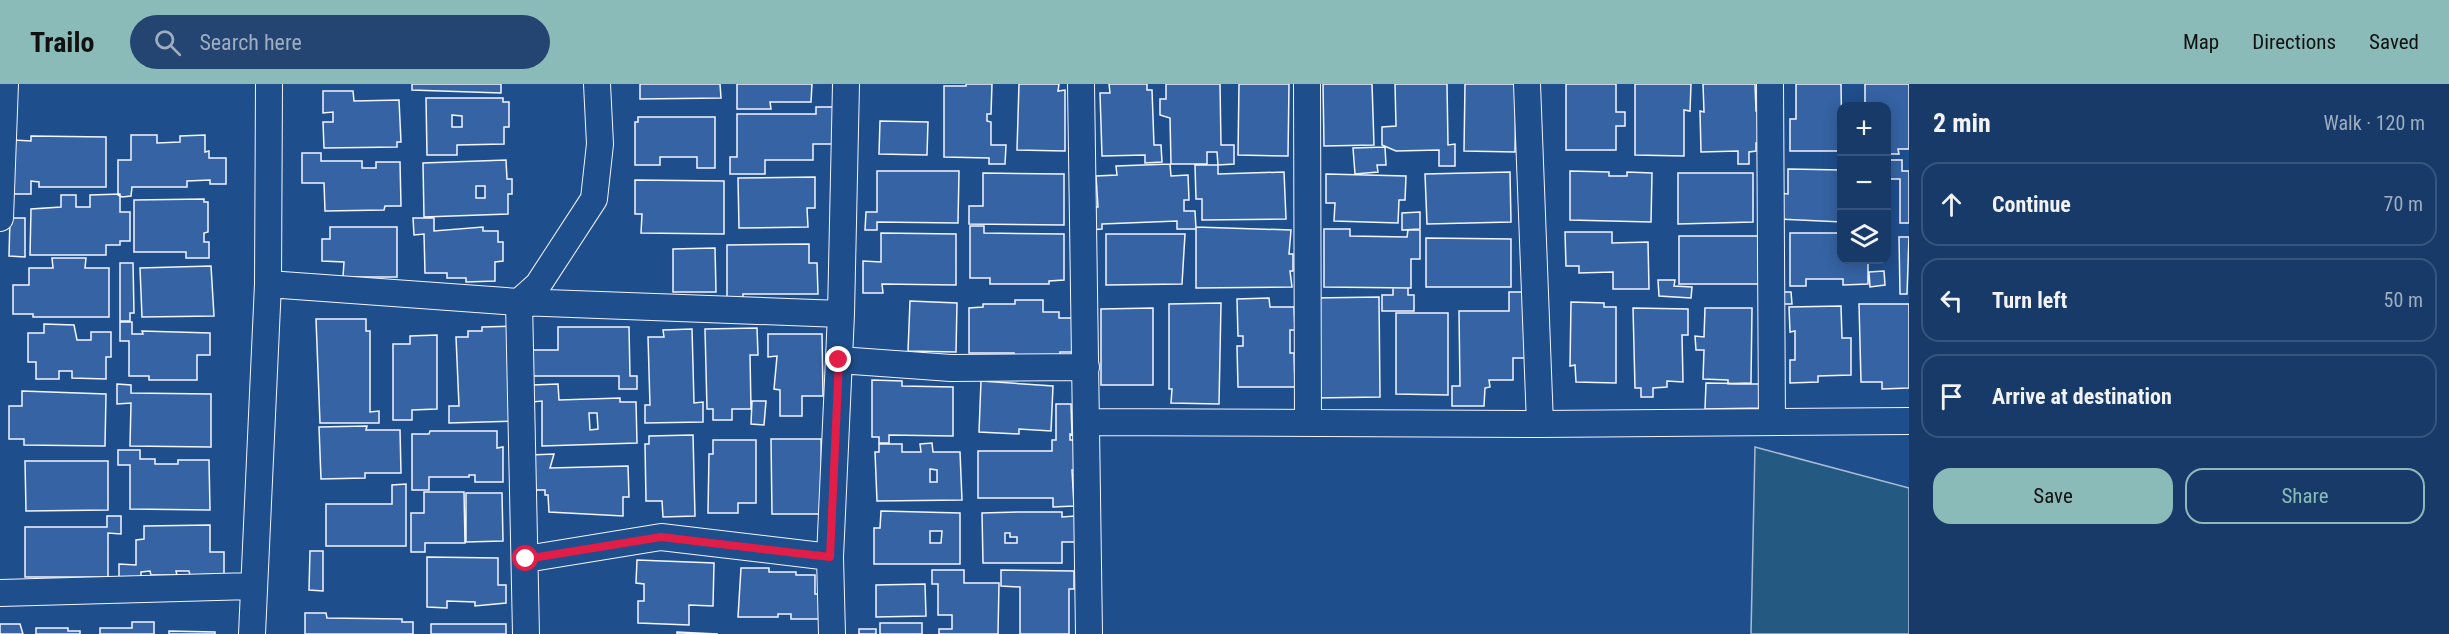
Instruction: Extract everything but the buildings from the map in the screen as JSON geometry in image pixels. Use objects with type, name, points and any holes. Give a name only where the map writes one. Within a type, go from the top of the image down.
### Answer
[{"type":"street","points":[[0,218],[5,84]]},
{"type":"street","points":[[252,634],[252,586],[268,284],[270,84]]},
{"type":"street","points":[[526,634],[519,302],[538,285],[594,199],[600,144],[597,84]]},
{"type":"street","points":[[832,634],[830,557],[841,314],[846,84]]},
{"type":"street","points":[[1081,84],[1089,634]]},
{"type":"street","points":[[1307,84],[1308,423]]},
{"type":"street","points":[[1527,84],[1540,424]]},
{"type":"street","points":[[1770,84],[1772,422]]},
{"type":"street","points":[[268,284],[519,302],[841,314]]},
{"type":"street","points":[[839,360],[951,368],[1086,367]]},
{"type":"street","points":[[1087,422],[1540,424],[1909,421]]},
{"type":"street","points":[[526,559],[661,537],[830,557]]},
{"type":"street","points":[[0,594],[252,586]]},
{"type":"shaded area","points":[[1755,447],[1909,488],[1909,634],[1751,634]]},
{"type":"route","points":[[526,559],[661,537],[830,557],[839,360]]}]
